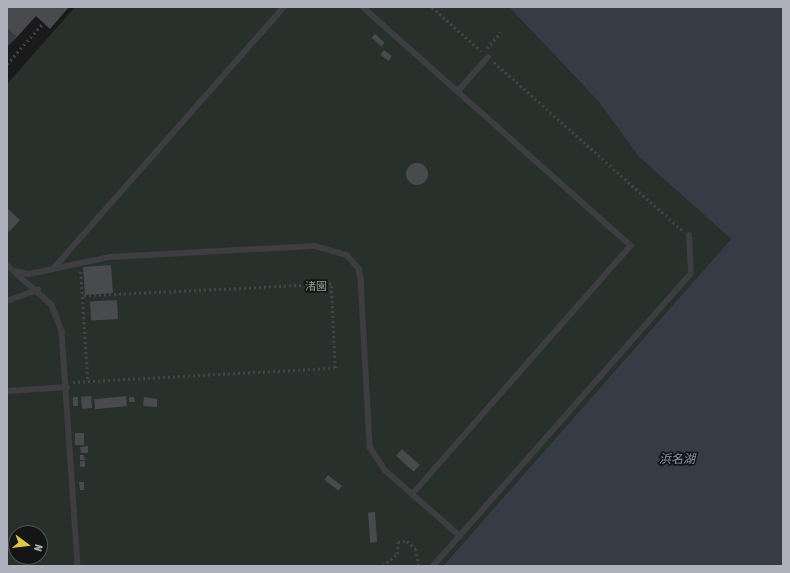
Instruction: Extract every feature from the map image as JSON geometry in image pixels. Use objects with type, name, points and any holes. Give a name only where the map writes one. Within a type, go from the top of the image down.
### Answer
[{"type":"lane","points":[[53,269],[284,7]]},
{"type":"lane","points":[[363,7],[631,246],[413,494]]},
{"type":"lane","points":[[458,91],[488,57]]},
{"type":"lane","points":[[433,566],[691,273],[689,236]]},
{"type":"lane","points":[[14,271],[29,274],[110,257],[315,246],[347,255],[359,270],[361,279],[370,447],[386,470],[460,536]]},
{"type":"lane","points":[[7,265],[38,290],[52,305],[60,322],[66,385],[78,566]]},
{"type":"lane","points":[[7,301],[38,290]]},
{"type":"lane","points":[[7,391],[66,385]]},
{"type":"path","points":[[432,7],[689,236]]},
{"type":"path","points":[[7,64],[43,23]]},
{"type":"path","points":[[483,52],[501,32]]},
{"type":"path","points":[[81,262],[88,381]]},
{"type":"path","points":[[66,385],[88,381],[335,368],[331,284],[83,296]]},
{"type":"path","points":[[383,566],[397,554],[398,542],[407,541],[416,549],[420,566]]},
{"type":"green space","name":"渚園","points":[[75,7],[509,7],[598,101],[639,157],[731,239],[443,566],[7,566],[7,84]]},
{"type":"water","name":"浜名湖","points":[[509,7],[783,7],[783,566],[443,566],[731,239],[639,157],[598,101]]},
{"type":"water","points":[[9,30],[17,37],[7,47],[7,33]]},
{"type":"building","points":[[7,7],[69,7],[50,29],[36,16],[17,37],[9,30],[7,33]]},
{"type":"building","points":[[375,34],[385,43],[381,46],[372,38]]},
{"type":"building","points":[[384,50],[392,56],[388,61],[380,55]]},
{"type":"building","points":[[417,163],[425,166],[428,174],[425,182],[417,185],[409,182],[406,174],[409,166]]},
{"type":"building","points":[[7,208],[20,220],[9,232],[7,229]]},
{"type":"building","points":[[111,265],[113,293],[85,295],[83,267]]},
{"type":"building","points":[[117,300],[118,319],[91,320],[90,301]]},
{"type":"building","points":[[91,396],[92,408],[82,409],[81,397]]},
{"type":"building","points":[[126,396],[127,406],[95,409],[94,399]]},
{"type":"building","points":[[73,397],[78,397],[78,406],[73,406]]},
{"type":"building","points":[[129,397],[134,397],[135,402],[129,402]]},
{"type":"building","points":[[144,397],[157,399],[157,407],[143,406]]},
{"type":"building","points":[[75,433],[84,433],[84,445],[75,445]]},
{"type":"building","points":[[88,446],[88,453],[81,453],[80,447]]},
{"type":"building","points":[[402,449],[420,465],[414,472],[396,456]]},
{"type":"building","points":[[80,455],[84,455],[85,460],[80,460]]},
{"type":"building","points":[[80,461],[85,461],[85,467],[80,467]]},
{"type":"building","points":[[328,475],[342,486],[338,491],[324,480]]},
{"type":"building","points":[[79,482],[84,482],[84,490],[80,490]]},
{"type":"building","points":[[368,512],[375,512],[377,542],[370,542]]}]
